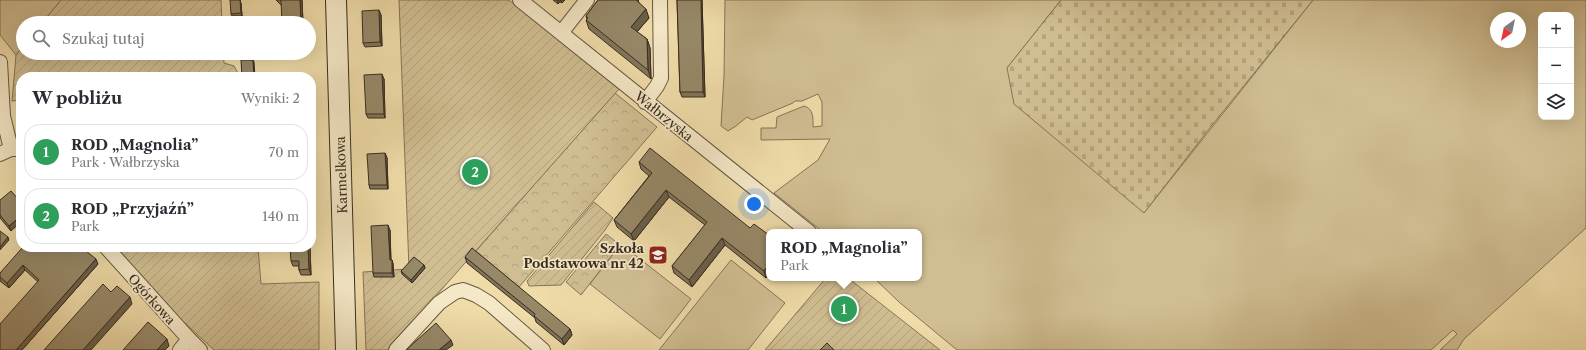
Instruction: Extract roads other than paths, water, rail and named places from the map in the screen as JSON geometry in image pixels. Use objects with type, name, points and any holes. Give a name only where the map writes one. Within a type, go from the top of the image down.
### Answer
[{"type":"street","name":"Karmelkowa","points":[[336,0],[346,350]]},
{"type":"street","name":"Wałbrzyska","points":[[520,0],[645,102],[805,229]]},
{"type":"street","points":[[561,33],[587,0]]},
{"type":"street","points":[[645,102],[661,78],[660,0]]},
{"type":"street","points":[[0,62],[3,116],[11,151]]},
{"type":"street","name":"Ogórkowa","points":[[110,252],[189,340],[200,350]]},
{"type":"street","points":[[396,350],[439,303],[455,292],[462,290],[476,295],[489,303],[543,350]]},
{"type":"street","points":[[180,350],[189,340]]},
{"type":"place","name":"ROD „Przyjaźń”","points":[[475,172]]},
{"type":"place","name":"Szkoła Podstawowa nr 42","points":[[658,255]]},
{"type":"place","name":"ROD „Magnolia”","points":[[844,309]]}]
